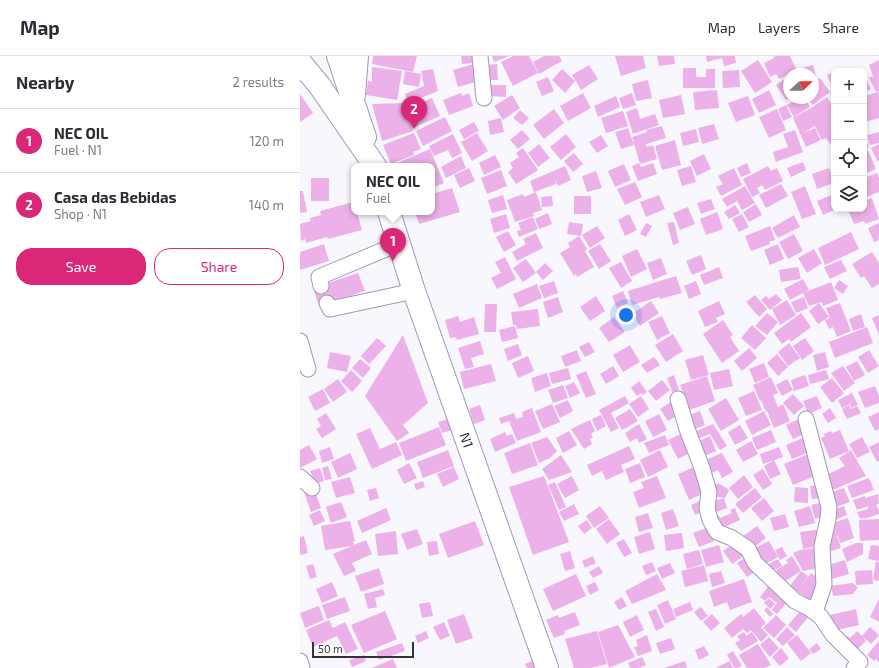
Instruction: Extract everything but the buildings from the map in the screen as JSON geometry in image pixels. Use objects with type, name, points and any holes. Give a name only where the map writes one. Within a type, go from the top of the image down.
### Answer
[{"type":"highway","points":[[338,56],[353,105],[374,163]]},
{"type":"highway","points":[[353,105],[355,73],[358,56]]},
{"type":"highway","points":[[300,62],[319,84],[373,163]]},
{"type":"highway","name":"N1","points":[[390,215],[414,291],[547,668]]},
{"type":"street","points":[[480,56],[484,98]]},
{"type":"street","points":[[320,286],[318,280],[319,277],[398,244]]},
{"type":"street","points":[[327,303],[330,309],[414,291]]},
{"type":"street","points":[[300,341],[308,369]]},
{"type":"street","points":[[678,399],[704,474],[709,492],[707,508],[710,520],[717,532],[732,538],[748,549],[755,563],[795,601],[821,617],[833,635],[860,666]]},
{"type":"street","points":[[806,419],[829,507],[822,546],[824,585],[815,612]]},
{"type":"street","points":[[300,477],[312,488]]},
{"type":"street","points":[[300,661],[302,668]]},
{"type":"place","name":"Casa das Bebidas","points":[[414,129]]},
{"type":"place","name":"NEC OIL","points":[[393,261]]}]
